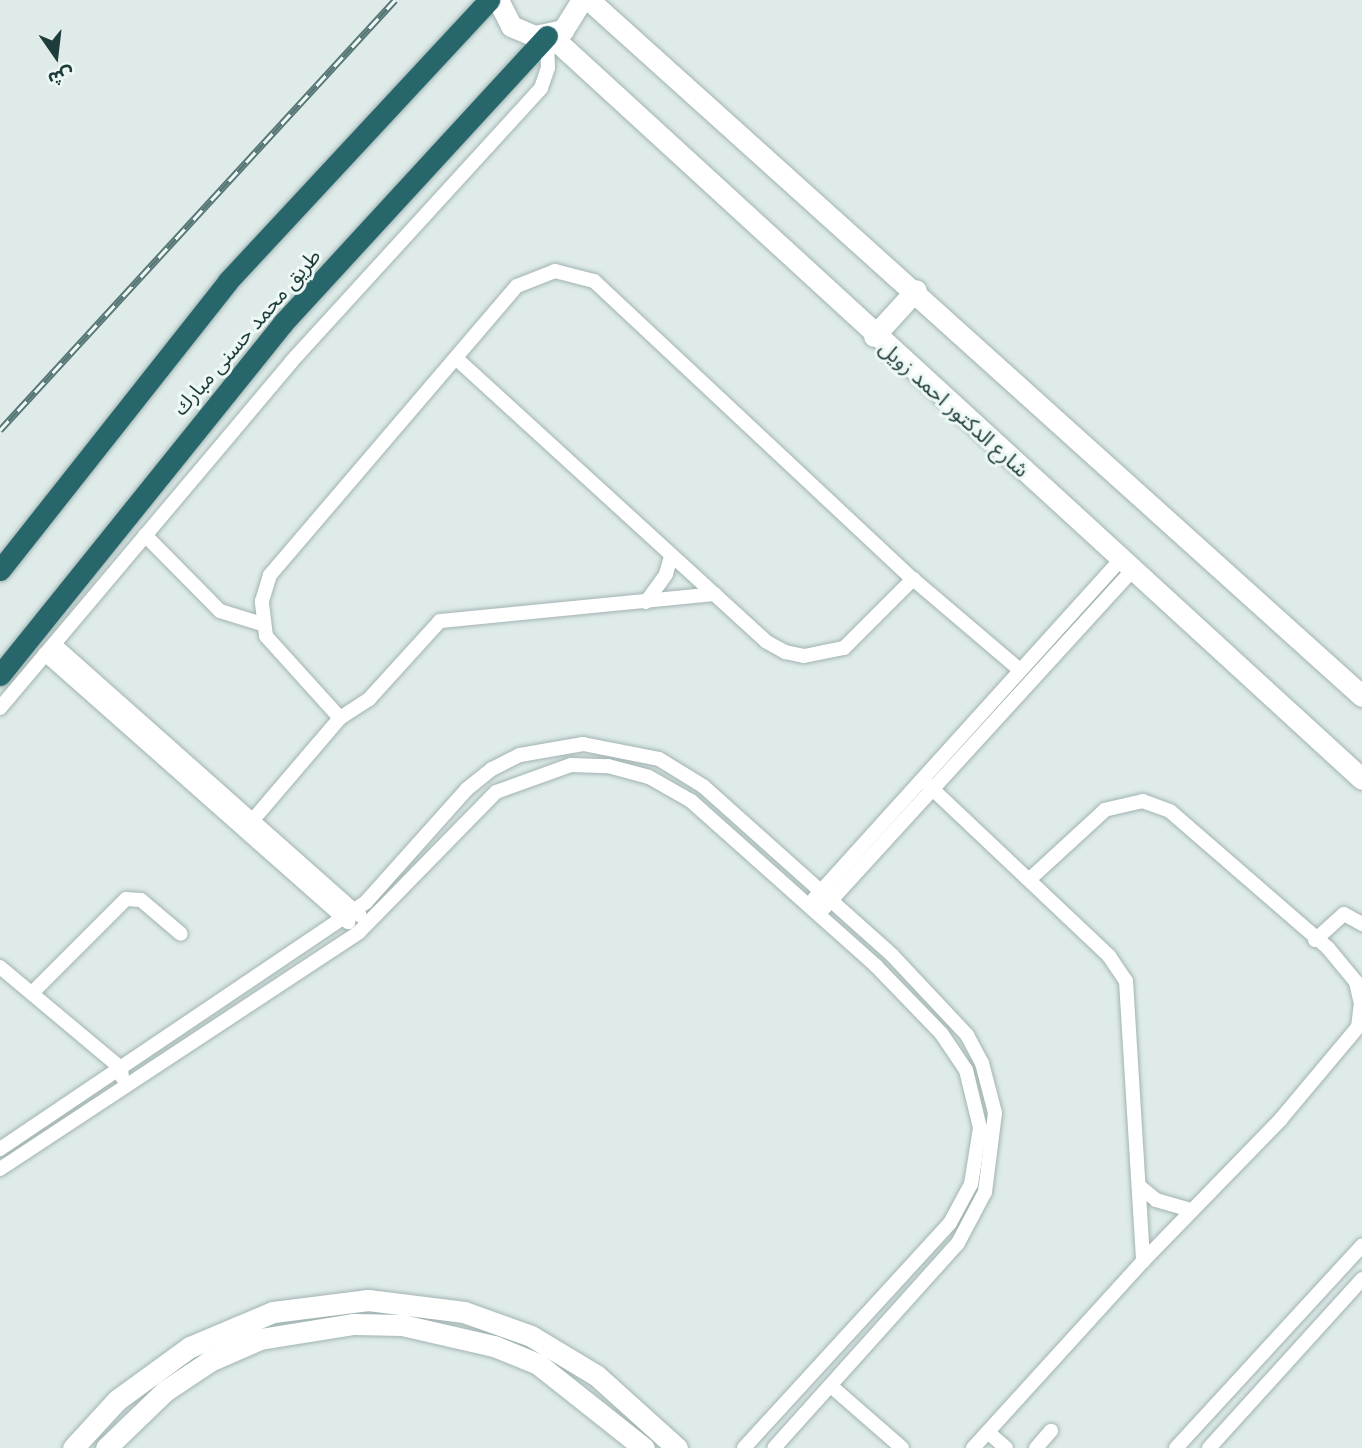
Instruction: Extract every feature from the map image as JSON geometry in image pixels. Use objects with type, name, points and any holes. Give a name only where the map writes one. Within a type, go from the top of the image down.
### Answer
[{"type":"highway","points":[[0,570],[228,281],[489,0]]},
{"type":"highway","name":"طريق محمد حسنى مبارك","points":[[0,674],[284,323],[549,35]]},
{"type":"street","points":[[498,0],[511,26],[549,35],[573,21],[582,0]]},
{"type":"street","points":[[589,0],[916,289],[1362,696]]},
{"type":"street","points":[[0,708],[291,362],[541,88],[548,68],[549,35]]},
{"type":"street","name":"شارع الدكتور احمد زويل","points":[[549,35],[874,336],[1362,779]]},
{"type":"street","points":[[340,718],[277,651],[262,624],[270,575],[458,360],[517,286],[535,275],[555,271],[594,281],[913,579],[1020,670]]},
{"type":"street","points":[[874,336],[916,289]]},
{"type":"street","points":[[458,360],[767,642],[804,656],[844,648],[913,579]]},
{"type":"street","points":[[145,535],[220,611],[262,624]]},
{"type":"street","points":[[646,602],[666,574],[671,556]]},
{"type":"street","points":[[929,786],[1020,670],[1126,566]]},
{"type":"street","points":[[813,910],[929,786],[1126,566]]},
{"type":"street","points":[[249,824],[340,718],[369,699],[440,621],[715,594]]},
{"type":"street","points":[[49,649],[363,928]]},
{"type":"street","points":[[0,1149],[349,914],[492,769],[520,755],[583,744],[635,751],[682,771],[892,955],[967,1035],[991,1093],[995,1133],[985,1192],[958,1243],[774,1448]]},
{"type":"street","points":[[0,1169],[363,928],[482,802],[530,776],[591,764],[666,784],[813,910],[954,1049],[973,1090],[979,1147],[971,1184],[950,1223],[744,1448]]},
{"type":"street","points":[[929,786],[1109,956],[1126,981],[1143,1261]]},
{"type":"street","points":[[973,1448],[990,1434],[1143,1261],[1280,1120],[1358,1027],[1356,982],[1315,940],[1170,811],[1143,801],[1105,810],[1029,880]]},
{"type":"street","points":[[32,993],[126,899],[141,900],[181,934]]},
{"type":"street","points":[[1315,940],[1344,914],[1362,924]]},
{"type":"street","points":[[0,967],[121,1068],[123,1087]]},
{"type":"street","points":[[1139,1186],[1156,1200],[1192,1210]]},
{"type":"street","points":[[1176,1448],[1362,1246]]},
{"type":"street","points":[[1209,1448],[1362,1279]]},
{"type":"street","points":[[73,1448],[117,1400],[190,1347],[273,1312],[368,1300],[464,1312],[531,1336],[596,1375],[677,1448]]},
{"type":"street","points":[[106,1448],[164,1391],[210,1362],[260,1339],[354,1324],[402,1325],[494,1346],[538,1364],[577,1391],[645,1448]]},
{"type":"street","points":[[831,1386],[902,1448]]},
{"type":"street","points":[[1036,1448],[1051,1431]]},
{"type":"street","points":[[990,1434],[1006,1448]]},
{"type":"railway","points":[[0,430],[395,0]]}]
